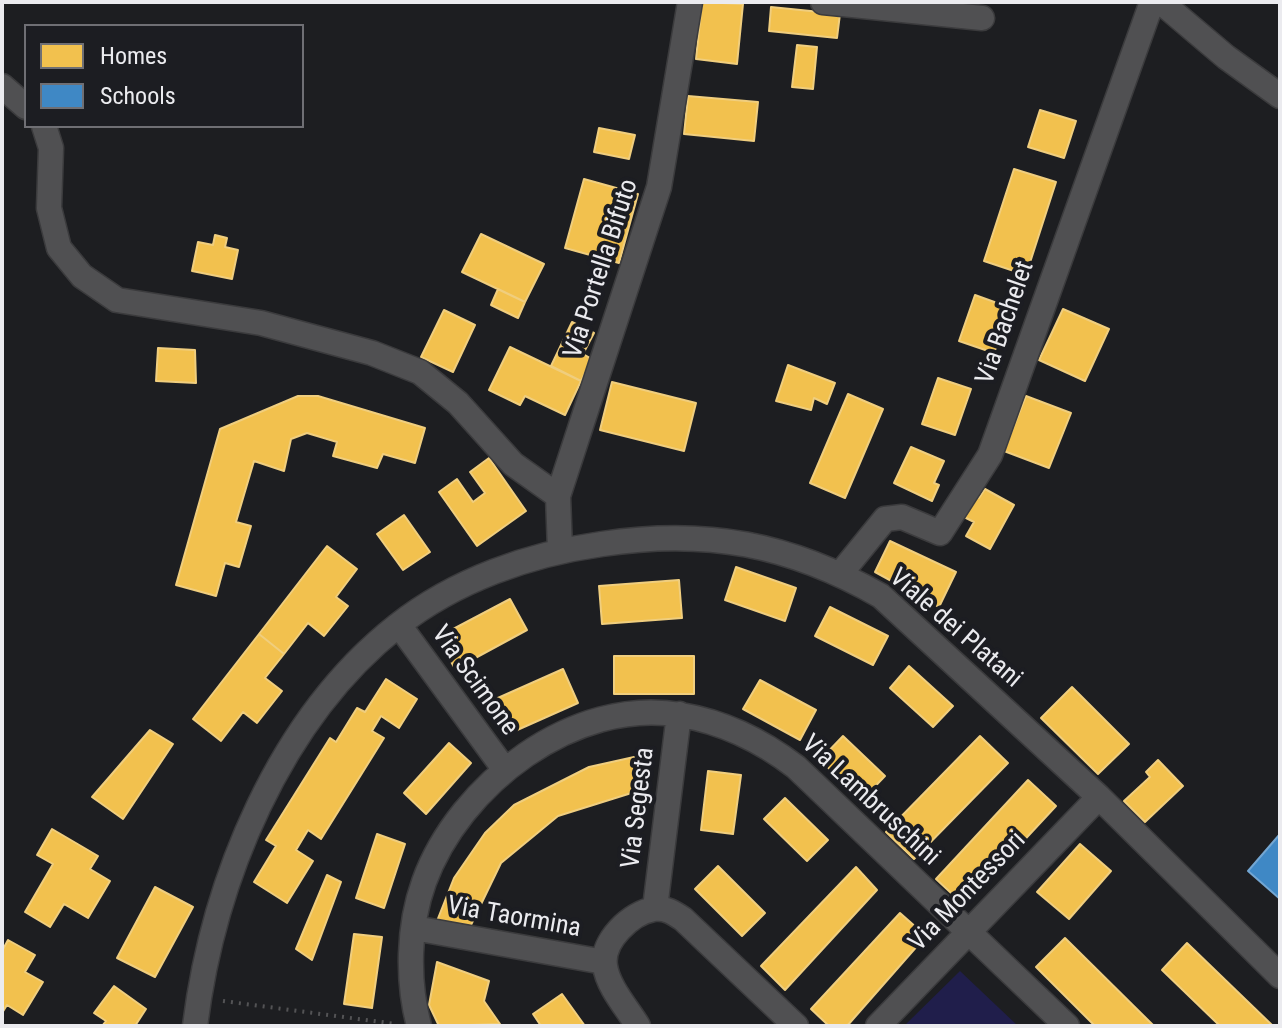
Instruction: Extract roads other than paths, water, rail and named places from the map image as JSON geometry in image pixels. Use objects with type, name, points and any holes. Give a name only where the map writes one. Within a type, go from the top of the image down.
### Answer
[{"type":"street","name":"Via Portella Bifuto","points":[[560,550],[558,496],[659,187],[690,2]]},
{"type":"street","points":[[823,2],[982,18]]},
{"type":"street","name":"Via Bachelet","points":[[841,573],[885,519],[902,517],[940,533],[990,455],[1152,2]]},
{"type":"street","points":[[1161,2],[1226,57],[1280,96]]},
{"type":"street","points":[[2,86],[24,105]]},
{"type":"street","points":[[45,128],[51,148],[49,208],[59,248],[82,276],[117,300],[261,323],[372,353],[420,372],[458,403],[513,464],[558,496]]},
{"type":"street","name":"Viale dei Platani","points":[[195,1026],[198,997],[227,881],[249,824],[281,764],[356,663],[399,625],[482,576],[560,550],[626,540],[694,535],[772,549],[841,573],[881,596],[1099,797],[1280,976]]},
{"type":"street","name":"Via Scimone","points":[[399,625],[505,770]]},
{"type":"street","name":"Via Lambruschini","points":[[419,1025],[410,977],[414,928],[423,883],[442,844],[467,809],[505,770],[554,738],[605,719],[679,714],[722,725],[775,751],[1067,1026]]},
{"type":"street","name":"Via Segesta","points":[[655,908],[679,714]]},
{"type":"street","name":"Via Montessori","points":[[878,1026],[1099,797]]},
{"type":"street","points":[[638,1026],[607,976],[604,962],[607,948],[620,928],[655,908],[669,910],[683,919],[796,1026]]},
{"type":"street","name":"Via Taormina","points":[[414,928],[604,962]]}]
